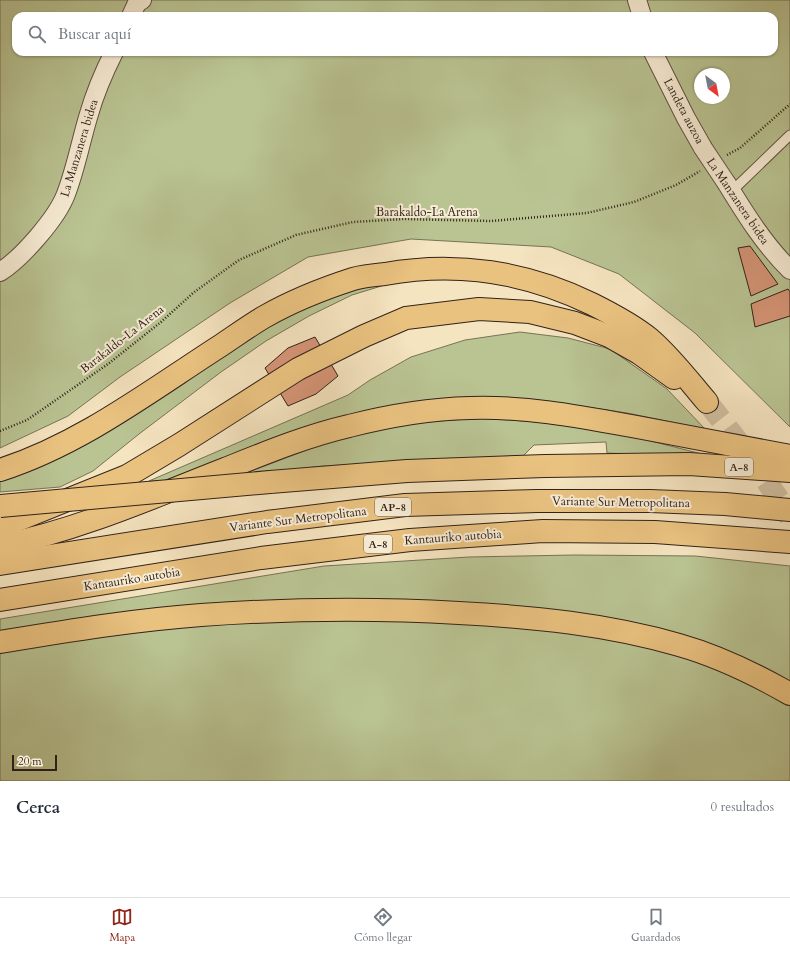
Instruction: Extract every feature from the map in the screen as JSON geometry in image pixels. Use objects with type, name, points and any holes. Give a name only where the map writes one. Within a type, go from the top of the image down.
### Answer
[{"type":"highway","points":[[0,470],[14,466],[68,441],[121,411],[264,317],[278,310],[311,294],[354,279],[403,270],[450,268],[488,272],[526,278],[576,296],[617,316],[650,339],[675,364],[707,402],[638,353],[610,336],[575,323],[530,312],[479,309],[406,318],[364,336],[298,369],[179,445],[127,476],[0,527]]},
{"type":"highway","points":[[0,546],[75,526],[304,439],[347,426],[399,415],[470,408],[568,414],[790,456]]},
{"type":"highway","name":"A-8","points":[[0,506],[407,471],[545,466],[689,464],[790,471]]},
{"type":"highway","name":"Variante Sur Metropolitana","points":[[0,564],[267,522],[405,505],[537,501],[650,501],[725,504],[790,510]]},
{"type":"highway","name":"Kantauriko autobia","points":[[0,600],[261,558],[410,540],[542,531],[655,532],[790,542]]},
{"type":"highway","points":[[0,642],[139,621],[199,615],[286,610],[397,610],[515,616],[618,630],[680,645],[760,677],[790,694]]},
{"type":"street","points":[[133,12],[137,3],[142,0]]},
{"type":"street","points":[[637,0],[641,12]]},
{"type":"street","name":"La Manzanera bidea","points":[[0,272],[30,246],[50,223],[66,195],[89,112],[100,81],[112,56]]},
{"type":"street","name":"Landeta auzoa","points":[[655,56],[686,118],[704,148]]},
{"type":"street","name":"La Manzanera bidea","points":[[704,148],[740,207],[773,253],[790,270]]},
{"type":"lane","points":[[729,188],[790,135]]},
{"type":"path","points":[[727,155],[740,148],[790,104]]},
{"type":"path","name":"Barakaldo-La Arena","points":[[0,431],[27,420],[108,364],[161,322],[193,293],[239,260],[296,235],[353,222],[404,218],[491,221],[587,213],[634,202],[676,185],[701,170]]},
{"type":"green space","points":[[0,0],[790,0],[790,427],[695,333],[619,274],[551,247],[411,239],[308,257],[230,303],[120,377],[68,416],[0,448]]},
{"type":"green space","points":[[388,284],[352,295],[309,316],[266,341],[221,372],[93,471],[60,487],[0,492],[0,480],[282,318],[348,290]]},
{"type":"green space","points":[[520,332],[568,338],[610,349],[667,389],[705,429],[627,413],[553,402],[472,397],[172,481],[149,481],[348,395],[370,380],[411,357],[465,340]]},
{"type":"green space","points":[[482,418],[552,423],[623,434],[714,457],[607,453],[606,442],[534,445],[523,456],[323,466],[241,475],[338,438],[412,423]]},
{"type":"green space","points":[[574,555],[695,556],[790,566],[790,781],[0,781],[0,619],[324,566],[469,557]]},
{"type":"building","points":[[750,246],[778,284],[751,296],[738,248]]},
{"type":"building","points":[[788,289],[790,292],[790,316],[755,327],[751,304]]},
{"type":"building","points":[[315,337],[338,376],[316,394],[288,406],[265,368],[288,348]]},
{"type":"tunnel","points":[[707,402],[771,487],[790,517]]}]
